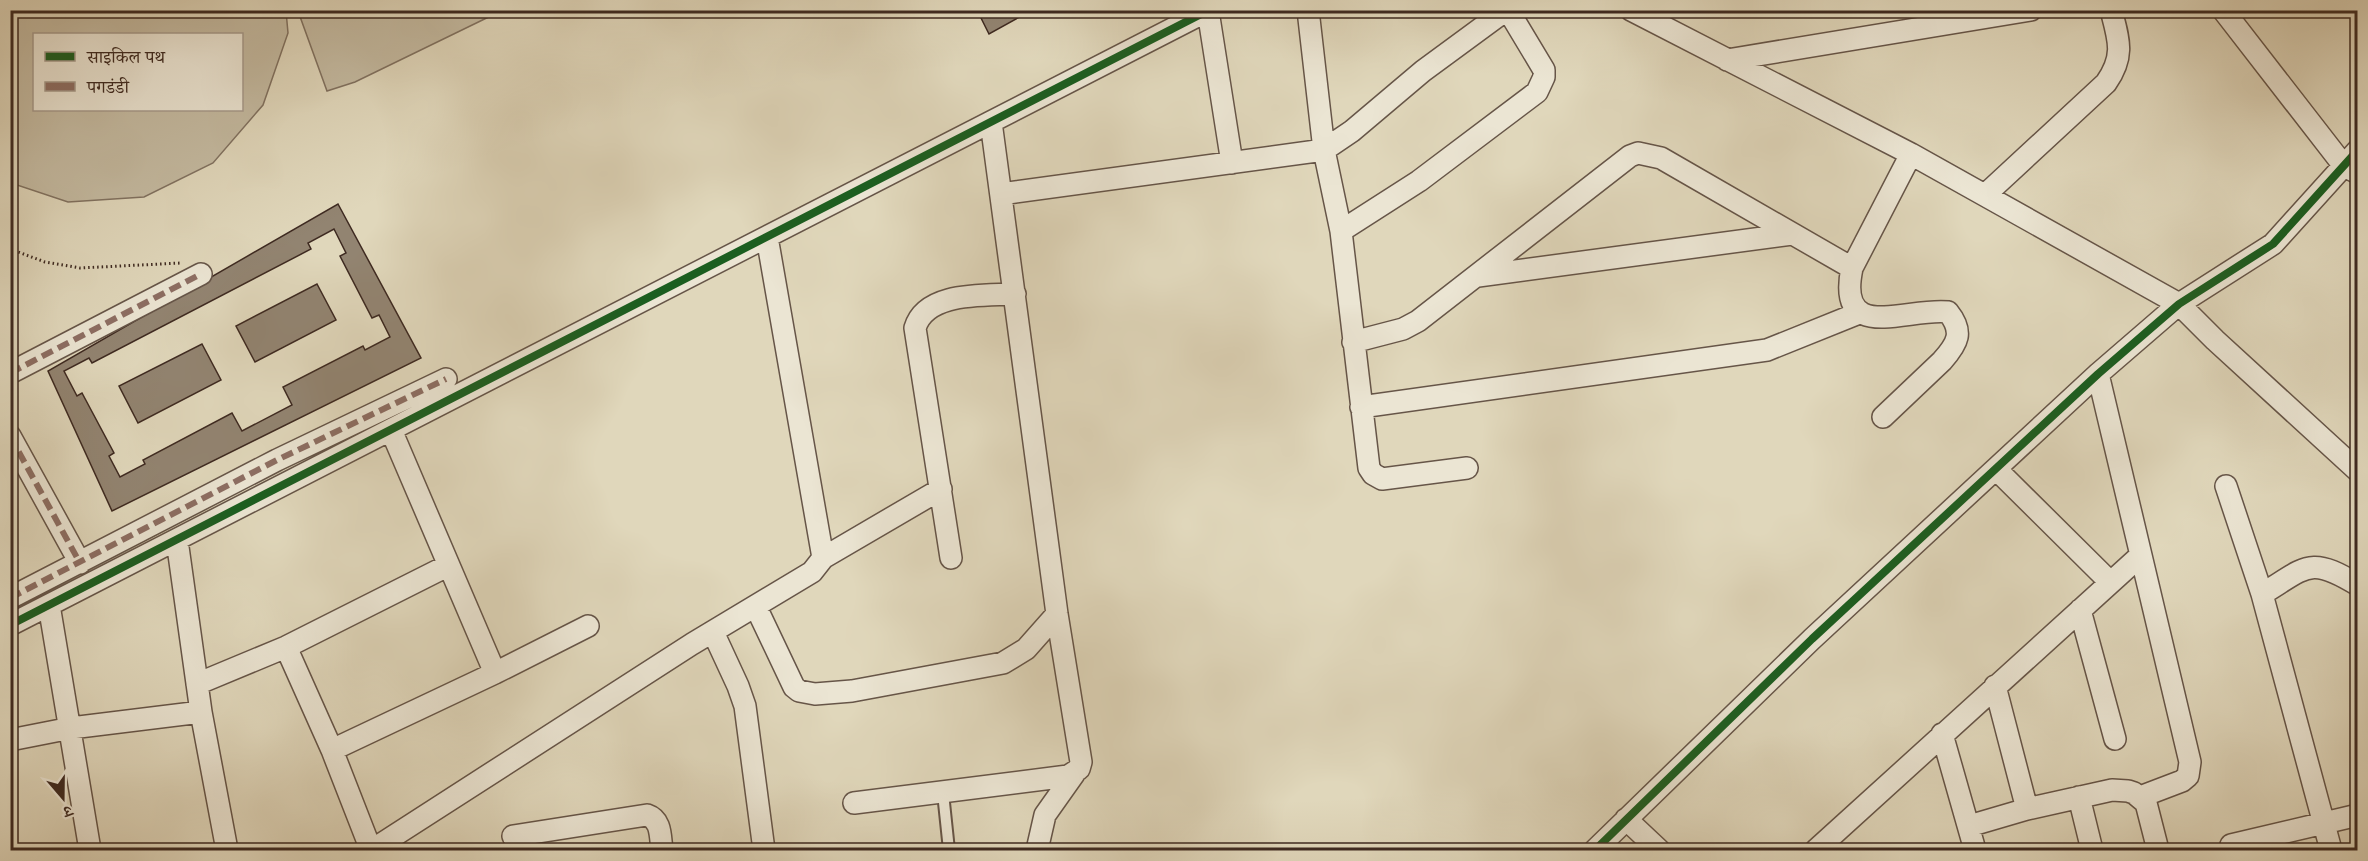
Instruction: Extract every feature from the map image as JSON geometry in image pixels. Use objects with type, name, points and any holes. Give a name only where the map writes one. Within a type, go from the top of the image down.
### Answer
[{"type":"street","points":[[1308,10],[1324,150],[1341,231],[1370,468],[1378,478],[1467,468]]},
{"type":"street","points":[[1001,194],[1324,150],[1352,131],[1423,71],[1507,10],[1544,69],[1544,77],[1537,92],[1419,181],[1341,231]]},
{"type":"street","points":[[1631,10],[1911,154],[2180,304],[2358,471]]},
{"type":"street","points":[[1727,60],[2031,10]]},
{"type":"street","points":[[1985,195],[2106,83],[2116,70],[2119,42],[2111,10]]},
{"type":"street","points":[[1595,850],[1812,639],[2098,374],[2180,304],[2273,244],[2353,163],[2223,10]]},
{"type":"street","points":[[10,625],[1208,11],[1232,164]]},
{"type":"street","points":[[991,122],[1058,614],[1081,754],[1079,769],[1044,815],[1037,850]]},
{"type":"street","points":[[1353,342],[1410,326],[1478,276],[1630,156],[1638,153],[1661,158],[1852,268]]},
{"type":"street","points":[[1883,417],[1950,351],[1957,338],[1957,325],[1948,312],[1926,311],[1883,318],[1868,317],[1859,313],[1850,293],[1849,282],[1852,268],[1911,154]]},
{"type":"street","points":[[1478,276],[1792,234]]},
{"type":"street","points":[[767,237],[823,558]]},
{"type":"street","points":[[10,373],[201,274]]},
{"type":"street","points":[[951,558],[915,327],[918,318],[930,307],[955,298],[1015,294]]},
{"type":"street","points":[[1361,407],[1767,350],[1859,313]]},
{"type":"street","points":[[2098,374],[2190,770],[2188,776],[2182,781],[2140,797]]},
{"type":"street","points":[[10,598],[277,460],[446,379]]},
{"type":"street","points":[[391,430],[447,566],[495,673]]},
{"type":"street","points":[[10,436],[80,563]]},
{"type":"street","points":[[1996,469],[2110,582]]},
{"type":"street","points":[[2226,486],[2262,594],[2331,850]]},
{"type":"street","points":[[286,647],[332,750],[371,850],[692,644],[812,572],[823,558],[941,489]]},
{"type":"street","points":[[177,540],[201,712],[227,850]]},
{"type":"street","points":[[1816,850],[2140,556]]},
{"type":"street","points":[[197,684],[286,647],[447,566]]},
{"type":"street","points":[[2262,594],[2305,568],[2318,566],[2335,571],[2358,585]]},
{"type":"street","points":[[49,605],[90,850]]},
{"type":"street","points":[[756,607],[794,687],[799,691],[814,693],[852,691],[1004,663],[1026,649],[1058,614]]},
{"type":"street","points":[[2080,609],[2115,739]]},
{"type":"street","points":[[332,750],[588,626]]},
{"type":"street","points":[[713,633],[745,706],[764,850]]},
{"type":"street","points":[[1995,687],[2027,809]]},
{"type":"street","points":[[10,740],[71,729],[201,712]]},
{"type":"street","points":[[1942,734],[1975,850]]},
{"type":"street","points":[[854,803],[1074,774]]},
{"type":"street","points":[[1969,826],[2027,809],[2112,790],[2128,791],[2146,803],[2158,850]]},
{"type":"street","points":[[2079,798],[2092,850]]},
{"type":"street","points":[[513,836],[647,815],[653,817],[658,824],[662,850]]},
{"type":"street","points":[[2231,845],[2358,815]]},
{"type":"street","points":[[1626,819],[1659,850]]},
{"type":"lane","points":[[943,793],[949,850]]},
{"type":"path","points":[[10,249],[45,262],[80,268],[179,262],[201,274]]},
{"type":"shaded area","points":[[11,10],[286,11],[288,33],[263,105],[213,163],[144,197],[68,202],[11,183]]},
{"type":"shaded area","points":[[298,10],[501,11],[355,82],[327,91]]},
{"type":"building","points":[[977,10],[1032,10],[989,34]]},
{"type":"building","points":[[338,204],[421,358],[112,511],[48,371]]},
{"type":"building","points":[[334,229],[346,253],[340,256],[372,318],[379,315],[390,337],[365,350],[363,346],[283,387],[292,405],[242,431],[232,413],[143,460],[145,464],[120,477],[109,456],[114,453],[82,393],[77,396],[64,371],[89,358],[92,363],[311,249],[308,243]],"holes":[[[317,284],[336,320],[255,362],[236,326]],[[202,344],[221,380],[138,423],[119,386]]]},
{"type":"marked path","points":[[10,373],[201,274]]},
{"type":"marked path","points":[[10,598],[277,460],[446,379]]},
{"type":"marked path","points":[[10,436],[80,563]]},
{"type":"cycle path","points":[[10,625],[1209,10]]},
{"type":"cycle path","points":[[1595,850],[1812,639],[2098,374],[2179,304],[2273,244],[2358,150]]}]
